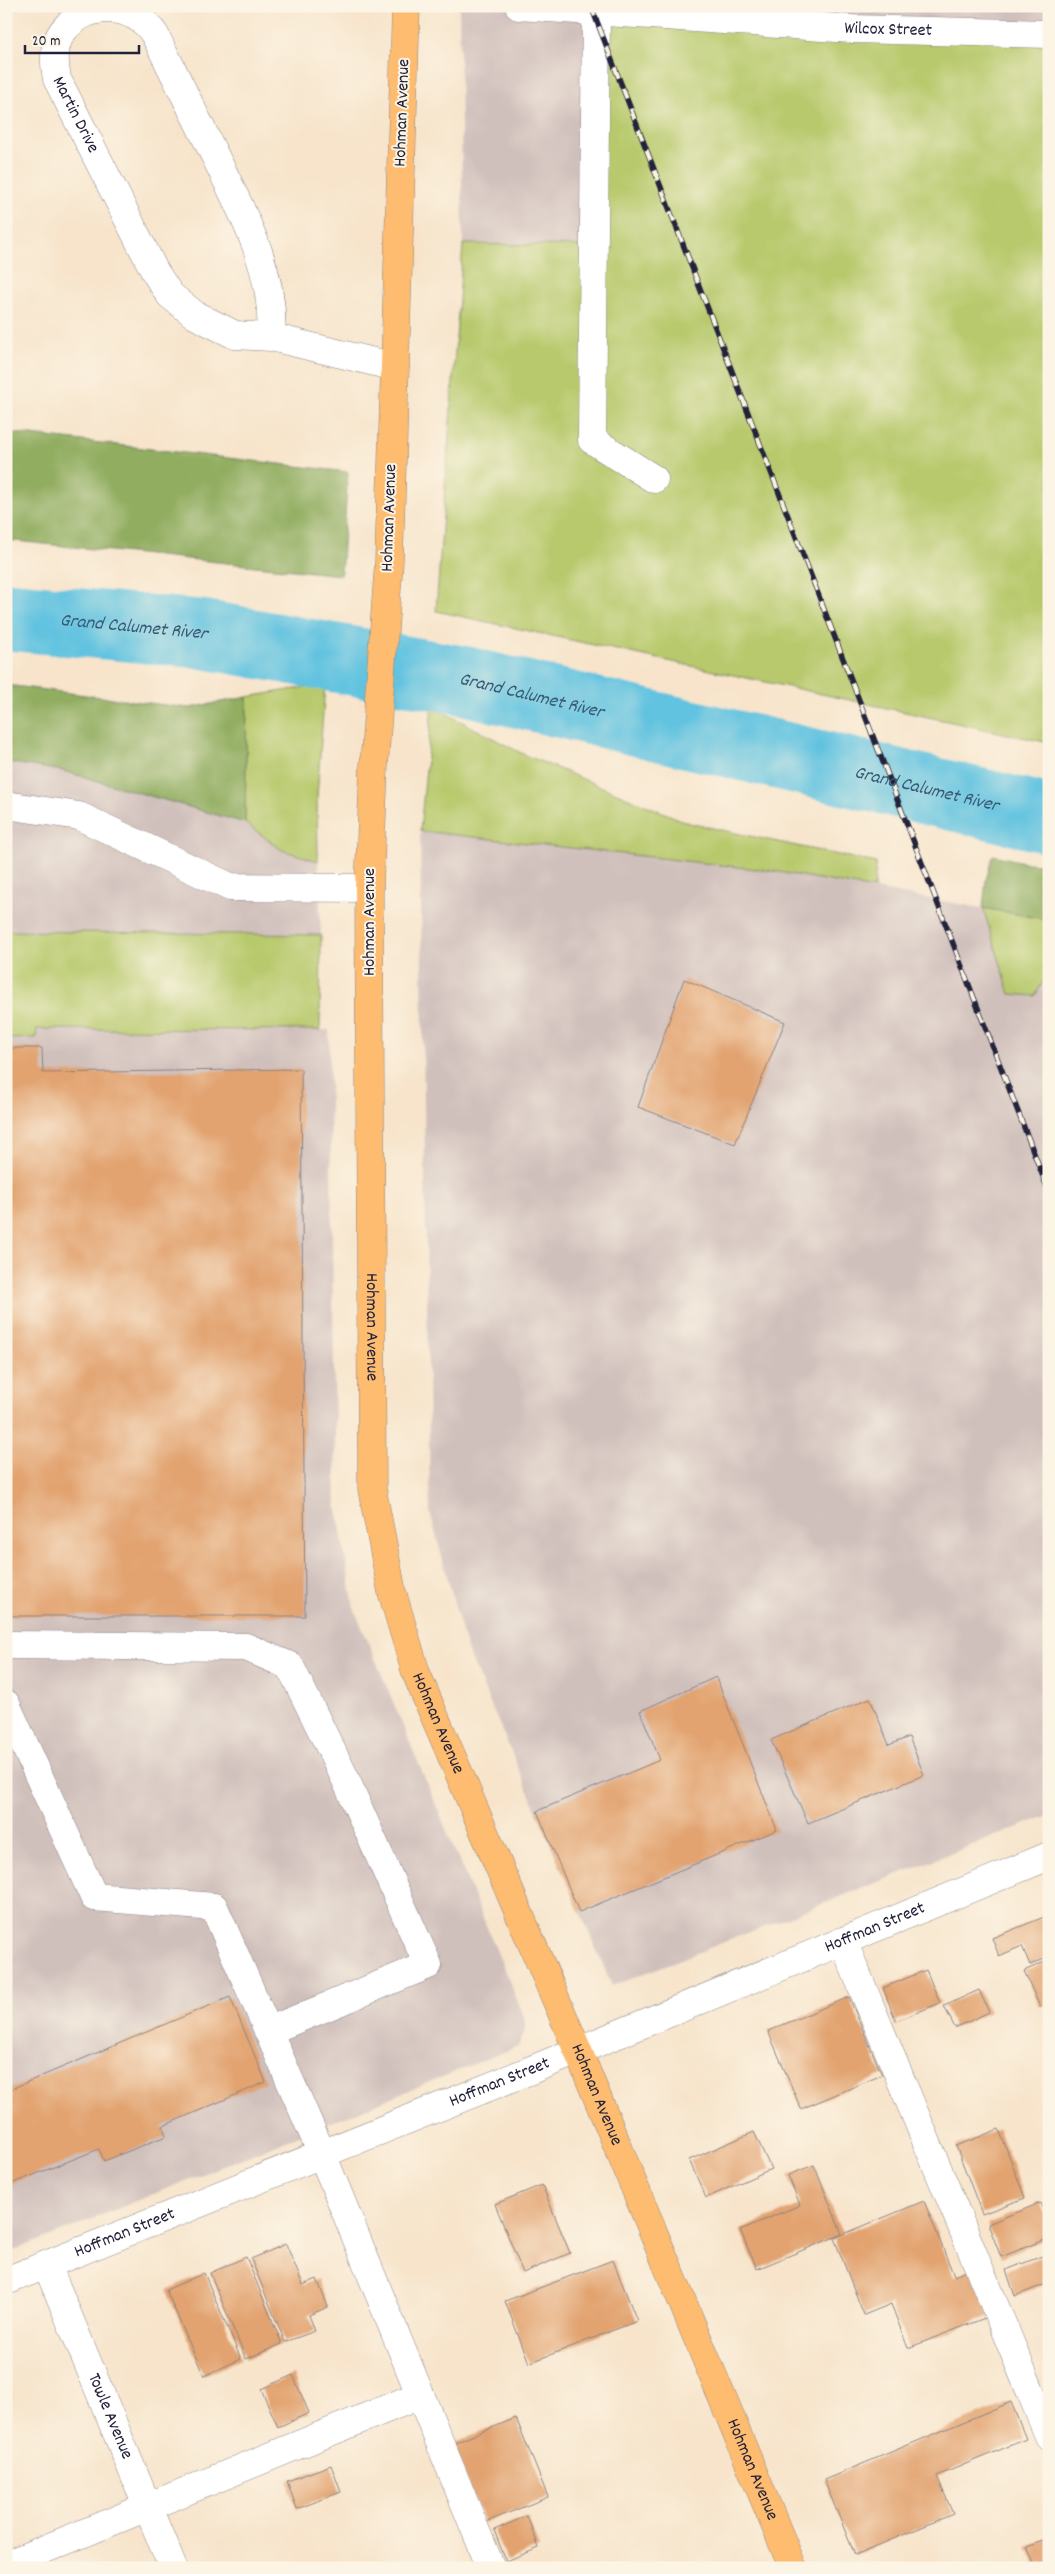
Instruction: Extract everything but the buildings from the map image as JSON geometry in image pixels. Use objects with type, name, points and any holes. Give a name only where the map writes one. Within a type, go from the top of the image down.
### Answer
[{"type":"main road","name":"Hohman Avenue","points":[[406,6],[389,561],[374,766],[369,888],[372,1489],[392,1592],[416,1673],[578,2051],[793,2568]]},
{"type":"street","name":"Martin Drive","points":[[270,337],[272,320],[268,287],[257,246],[155,35],[148,24],[130,12],[110,6],[80,16],[62,31],[53,58],[57,79],[155,272],[170,295],[195,315],[235,335],[270,337],[395,367]]},
{"type":"street","name":"Wilcox Street","points":[[519,6],[596,11],[635,10],[852,18],[1049,34]]},
{"type":"street","points":[[596,11],[592,440],[654,479]]},
{"type":"street","points":[[6,805],[79,816],[230,887],[369,888]]},
{"type":"street","points":[[6,1645],[246,1647],[290,1666],[345,1778],[428,1965],[268,2031]]},
{"type":"street","points":[[6,1704],[94,1897],[214,1907],[322,2154],[491,2568]]},
{"type":"street","name":"Hoffman Street","points":[[6,2282],[578,2051],[1049,1856]]},
{"type":"street","points":[[843,1941],[1049,2436]]},
{"type":"street","name":"Towle Avenue","points":[[47,2265],[173,2568]]},
{"type":"street","points":[[6,2564],[420,2395]]},
{"type":"shaded area","points":[[459,6],[1049,6],[1049,34],[594,246],[463,244]]},
{"type":"shaded area","points":[[6,762],[63,771],[245,823],[282,850],[318,861],[321,935],[6,931]]},
{"type":"shaded area","points":[[420,831],[774,871],[1049,920],[1049,1815],[612,1986],[466,1647],[430,1512]]},
{"type":"shaded area","points":[[37,1029],[329,1030],[336,1503],[354,1608],[525,2019],[525,2032],[518,2046],[6,2254],[6,1039],[36,1038]]},
{"type":"green space","points":[[596,11],[1049,29],[1049,743],[436,611],[463,244],[594,246]]},
{"type":"green space","points":[[6,432],[348,472],[341,575],[6,540]]},
{"type":"green space","points":[[325,684],[317,797],[318,861],[282,850],[245,823],[247,697]]},
{"type":"green space","points":[[6,685],[189,708],[247,697],[245,823],[63,771],[6,762]]},
{"type":"green space","points":[[432,706],[525,755],[689,823],[876,863],[874,889],[774,871],[420,831]]},
{"type":"green space","points":[[993,855],[1028,863],[1049,865],[1049,920],[983,908],[986,880]]},
{"type":"green space","points":[[983,908],[1049,920],[1049,971],[1035,996],[1010,994]]},
{"type":"green space","points":[[6,931],[321,935],[320,1030],[37,1029],[36,1038],[6,1039]]},
{"type":"waterway","name":"Grand Calumet River","points":[[6,616],[201,634],[466,681],[1049,819]]},
{"type":"railway","points":[[591,6],[1049,1192]]}]
